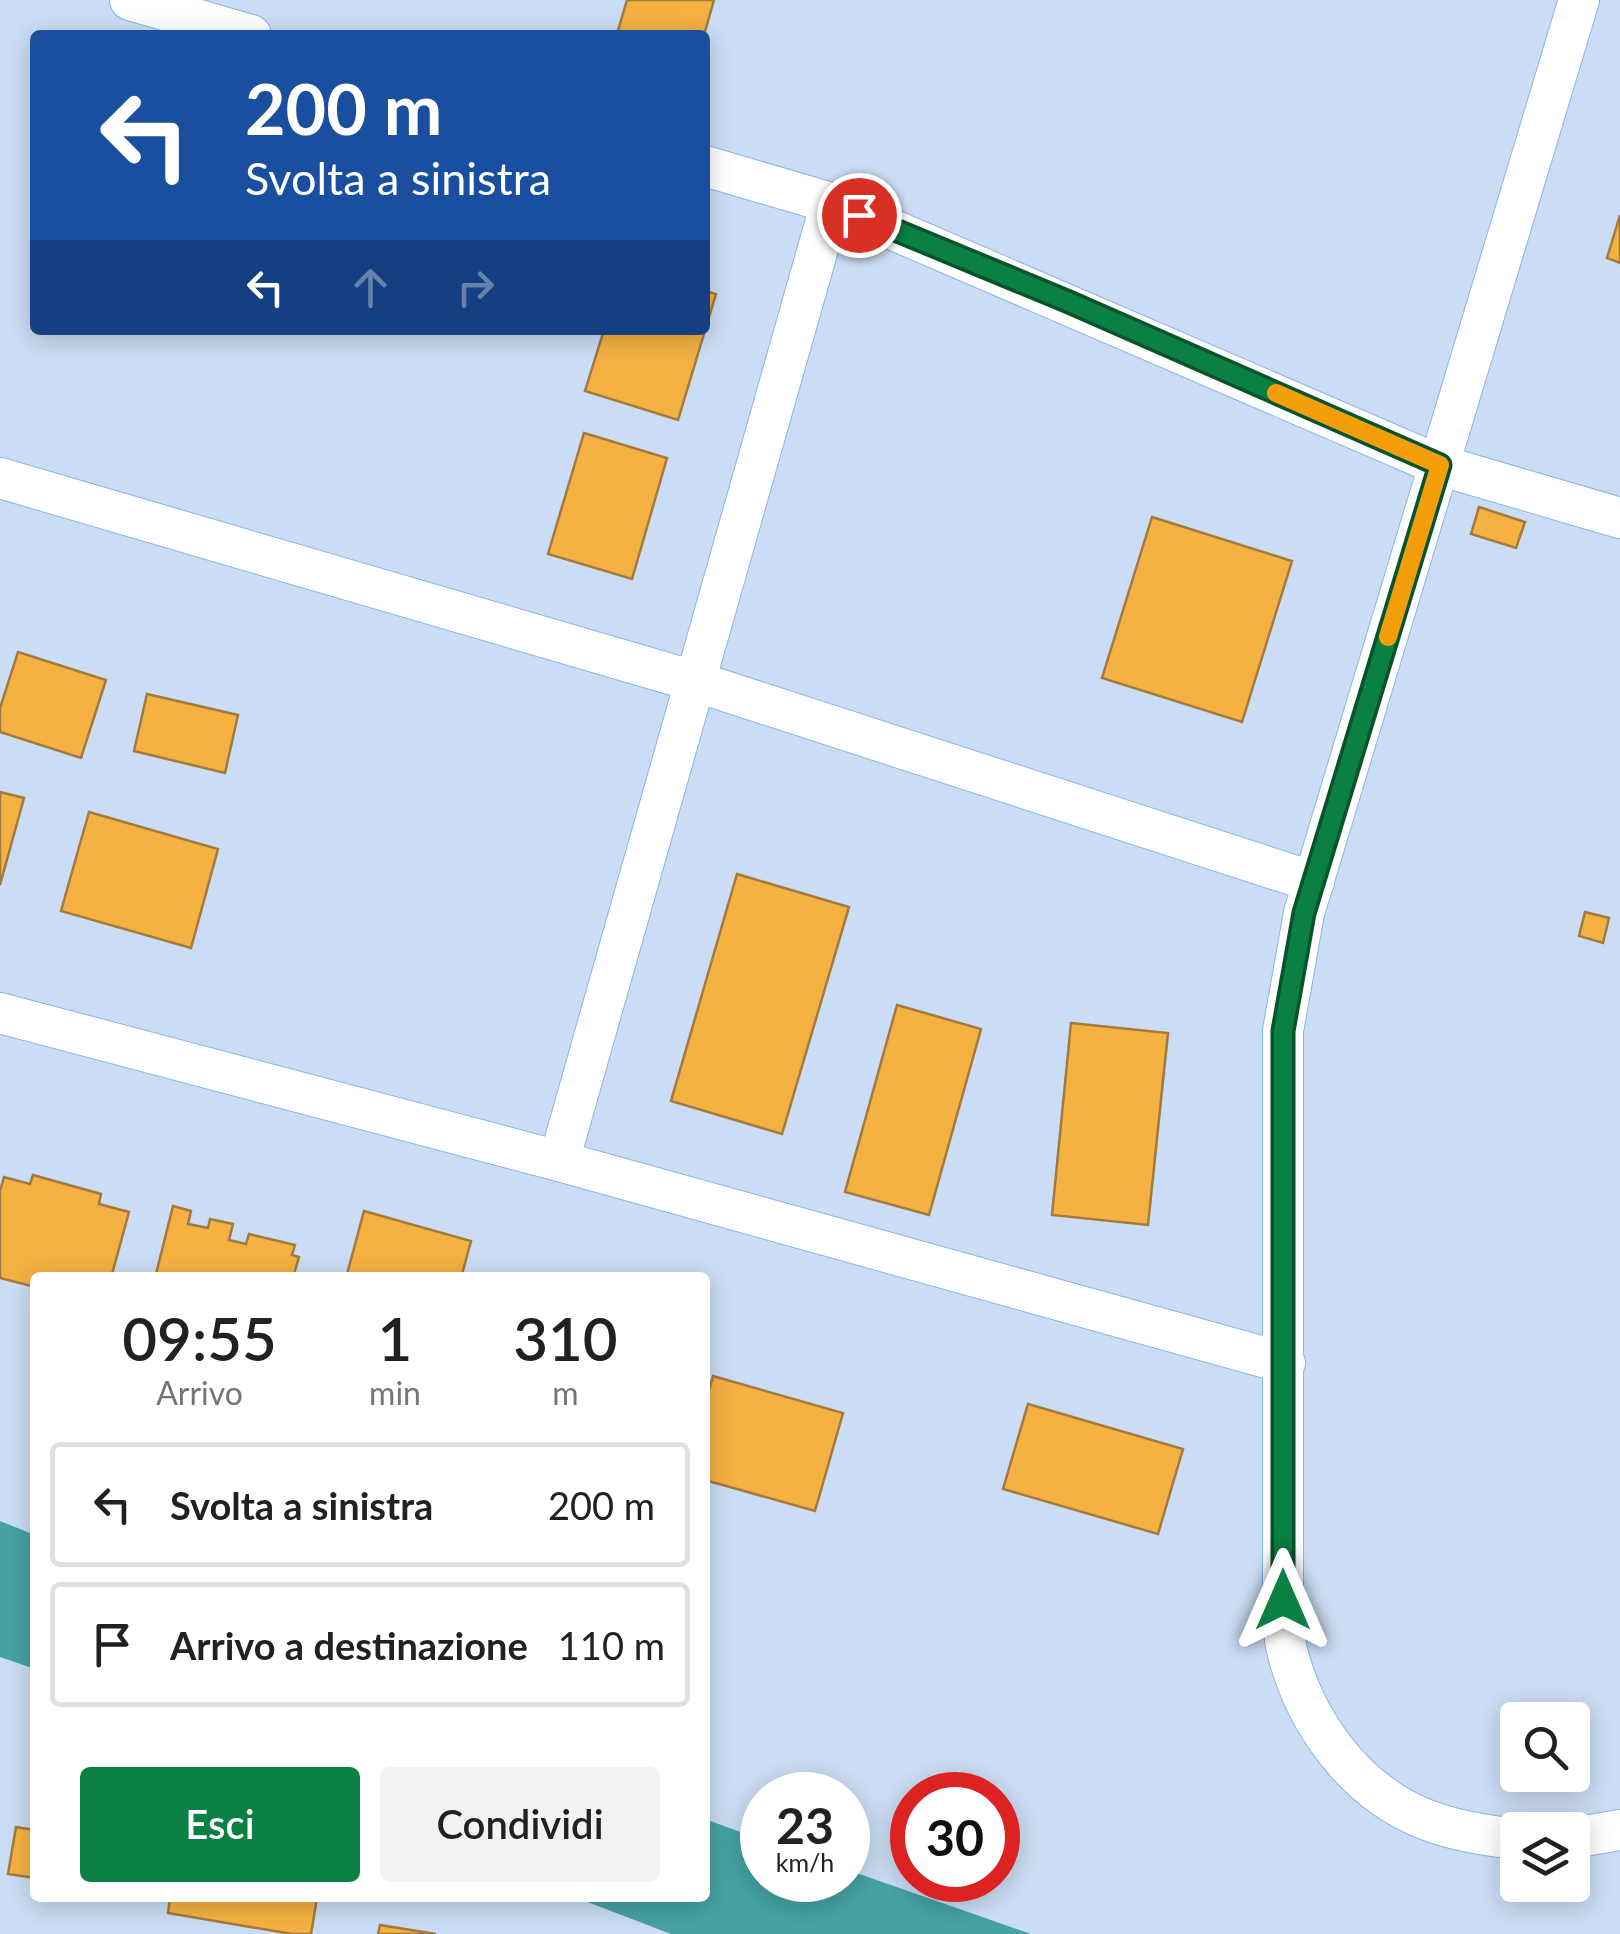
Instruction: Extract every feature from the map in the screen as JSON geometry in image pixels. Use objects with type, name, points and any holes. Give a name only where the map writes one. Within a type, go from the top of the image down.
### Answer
[{"type":"street","points":[[130,0],[235,30]]},
{"type":"street","points":[[1500,1837],[1425,1819],[1385,1797],[1346,1764],[1316,1722],[1294,1677],[1285,1642],[1283,1031],[1292,970],[1314,882],[1579,0]]},
{"type":"street","points":[[710,167],[831,203],[1440,465],[1620,518]]},
{"type":"street","points":[[559,1160],[831,203]]},
{"type":"street","points":[[0,478],[694,682],[1314,882]]},
{"type":"street","points":[[0,1013],[559,1160],[1285,1363]]},
{"type":"street","points":[[1590,1835],[1620,1830]]},
{"type":"shaded area","points":[[0,1521],[30,1533],[30,1667],[0,1657]]},
{"type":"shaded area","points":[[710,1821],[740,1832],[740,1902],[870,1902],[870,1878],[890,1885],[890,1902],[940,1902],[1031,1934],[671,1934],[587,1902],[710,1902]]},
{"type":"building","points":[[627,0],[714,0],[705,30],[618,30]]},
{"type":"building","points":[[1620,215],[1620,263],[1607,258]]},
{"type":"building","points":[[710,292],[716,294],[710,314]]},
{"type":"building","points":[[602,335],[704,335],[678,420],[585,391]]},
{"type":"building","points":[[584,433],[667,458],[632,579],[548,554]]},
{"type":"building","points":[[1479,507],[1525,522],[1516,548],[1471,534]]},
{"type":"building","points":[[1152,517],[1292,561],[1242,722],[1102,678]]},
{"type":"building","points":[[18,652],[106,680],[81,758],[0,732],[0,708]]},
{"type":"building","points":[[147,694],[238,715],[225,773],[134,751]]},
{"type":"building","points":[[0,792],[24,798],[0,885]]},
{"type":"building","points":[[89,812],[218,849],[191,948],[61,911]]},
{"type":"building","points":[[737,874],[849,907],[782,1134],[671,1101]]},
{"type":"building","points":[[1585,912],[1609,918],[1603,943],[1579,936]]},
{"type":"building","points":[[897,1005],[981,1029],[929,1215],[845,1192]]},
{"type":"building","points":[[1071,1023],[1168,1033],[1148,1225],[1052,1215]]},
{"type":"building","points":[[33,1175],[101,1194],[99,1204],[129,1212],[113,1272],[30,1272],[30,1286],[0,1278],[0,1191],[4,1177],[30,1184]]},
{"type":"building","points":[[173,1206],[191,1211],[188,1224],[208,1228],[210,1219],[233,1224],[229,1240],[246,1244],[249,1234],[295,1245],[292,1255],[299,1257],[295,1272],[156,1272]]},
{"type":"building","points":[[364,1211],[471,1241],[463,1272],[348,1272]]},
{"type":"building","points":[[713,1376],[843,1413],[815,1511],[710,1481]]},
{"type":"building","points":[[1028,1404],[1183,1449],[1158,1534],[1003,1489]]},
{"type":"building","points":[[16,1827],[30,1829],[30,1877],[8,1874]]},
{"type":"building","points":[[169,1902],[316,1902],[311,1934],[168,1913]]},
{"type":"building","points":[[380,1925],[436,1934],[378,1934]]},
{"type":"slow traffic","points":[[1276,393],[1440,465],[1388,637]]},
{"type":"route","points":[[859,215],[1069,302],[1440,465],[1304,913],[1283,1031],[1283,1600]]}]
